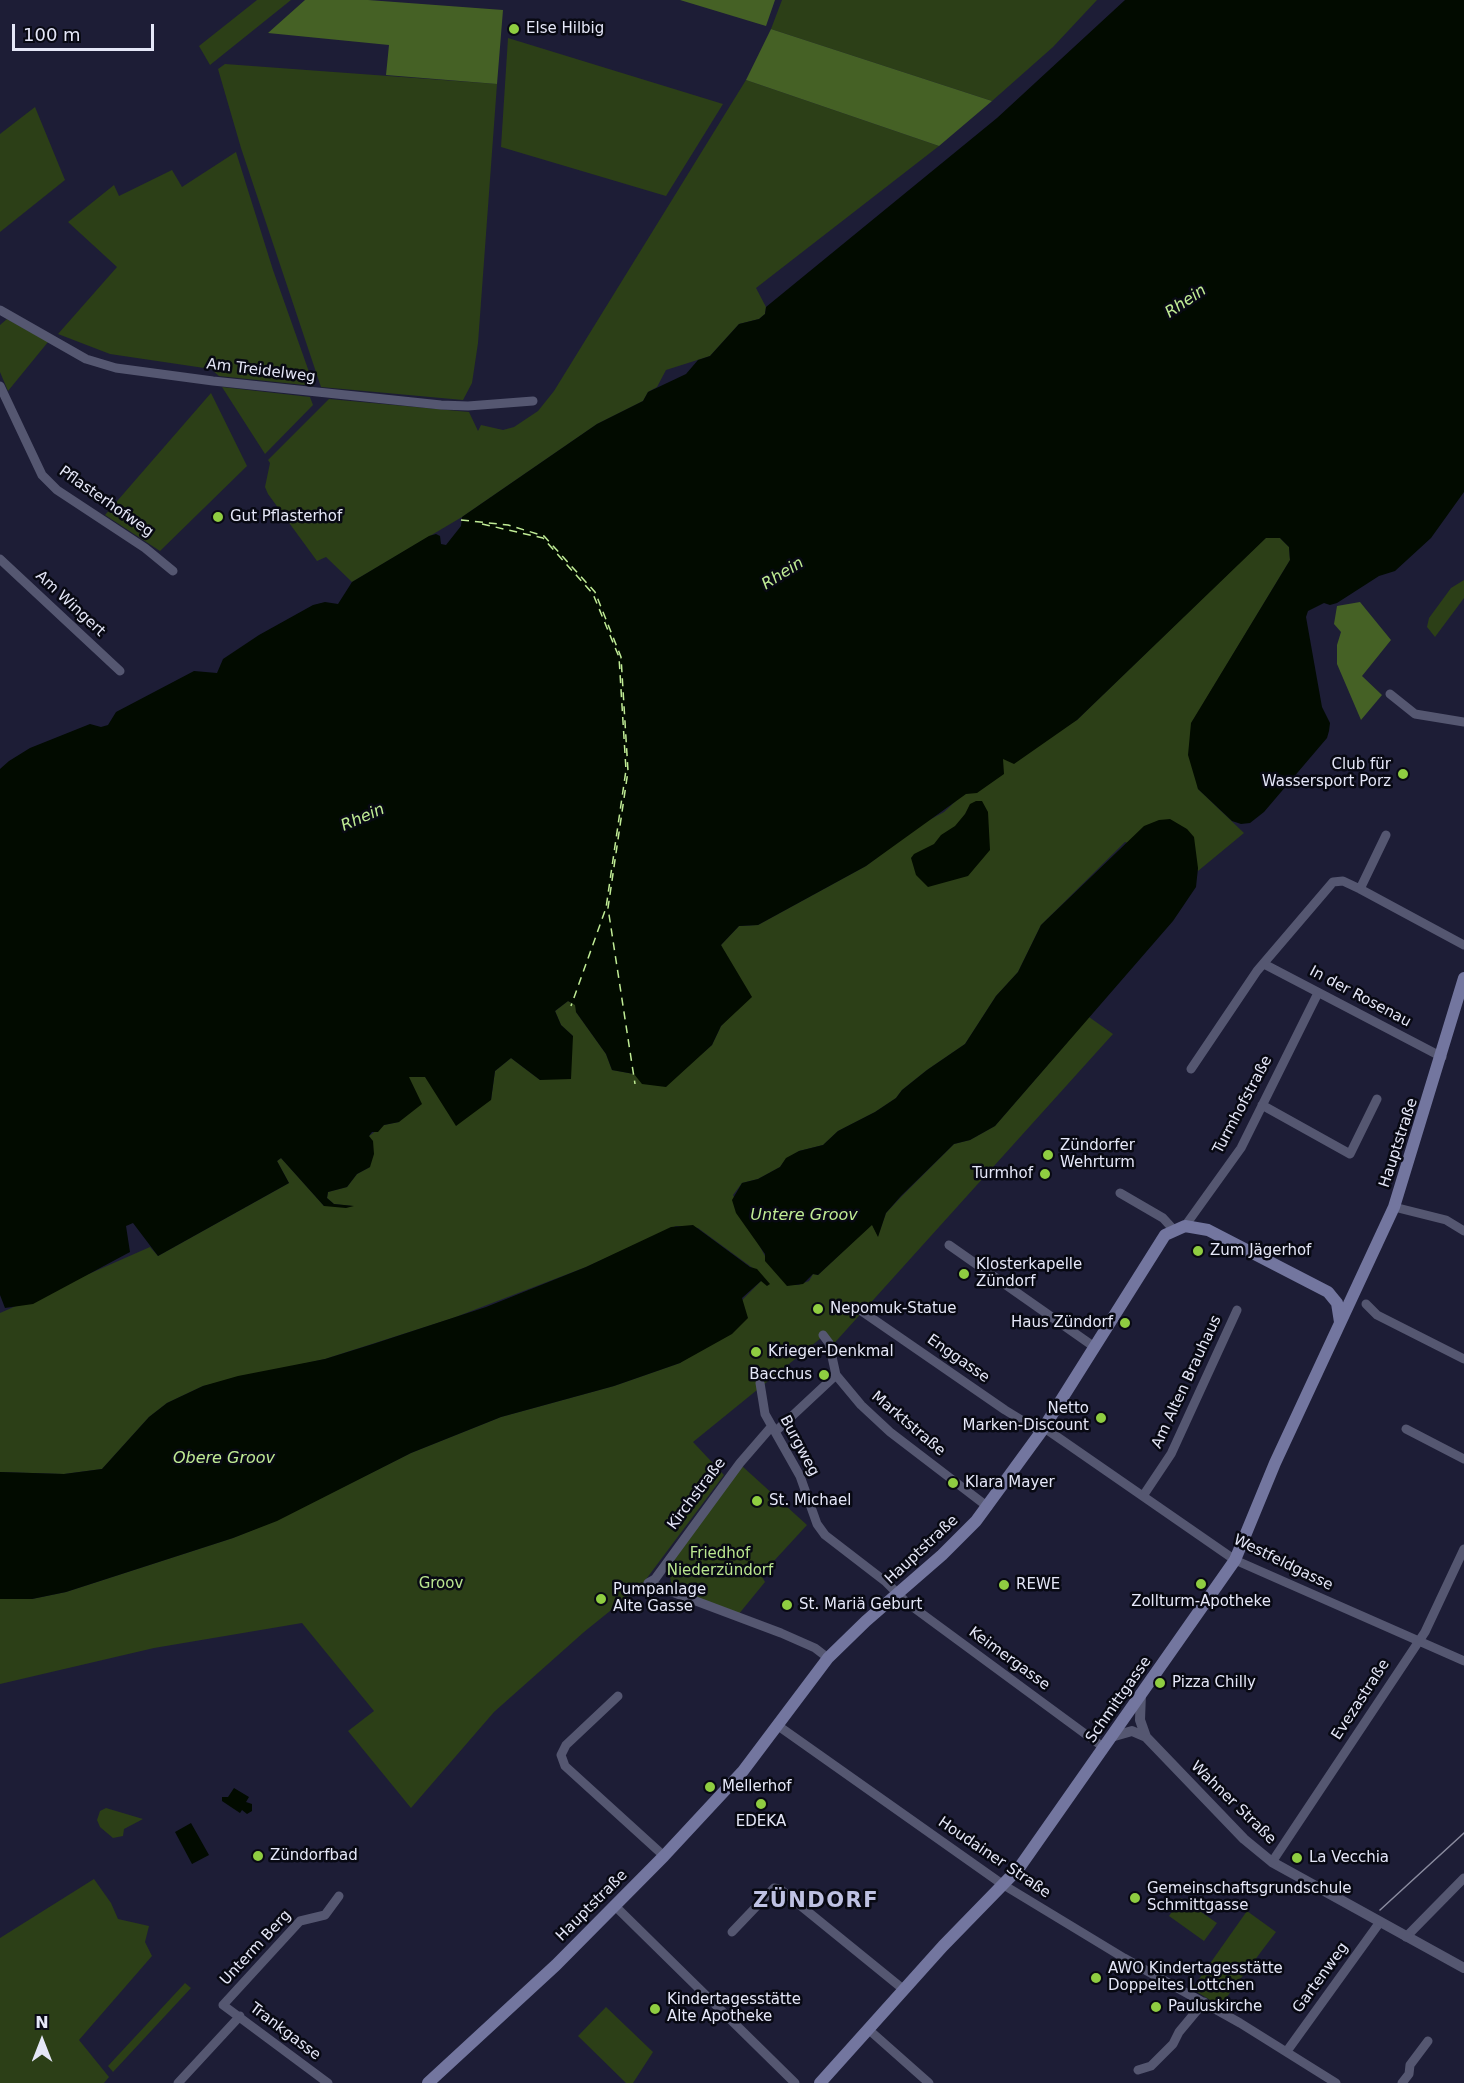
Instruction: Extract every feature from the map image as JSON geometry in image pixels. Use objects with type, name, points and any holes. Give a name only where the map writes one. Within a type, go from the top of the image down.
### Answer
[{"type":"main road","name":"Hauptstraße","points":[[1360,1279],[1394,1208],[1442,1057],[1460,1010],[1464,978]]},
{"type":"main road","name":"Hauptstraße","points":[[428,2083],[556,1965],[664,1856],[743,1771],[828,1658],[942,1556],[988,1507],[1042,1429],[1158,1243],[1179,1227]]},
{"type":"main road","points":[[1179,1227],[1208,1230],[1328,1292],[1338,1303],[1340,1322]]},
{"type":"main road","points":[[1328,1292],[1341,1291],[1360,1279]]},
{"type":"main road","name":"Schmittgasse","points":[[820,2083],[903,1989],[1019,1868],[1047,1832],[1107,1742],[1235,1560],[1360,1279]]},
{"type":"street","name":"Am Treidelweg","points":[[0,310],[86,359],[116,368],[213,381],[441,405],[468,406],[533,401]]},
{"type":"street","name":"Pflasterhofweg","points":[[0,386],[42,475],[57,490],[145,548],[173,571]]},
{"type":"street","name":"Am Wingert","points":[[0,559],[120,671]]},
{"type":"street","points":[[1390,694],[1415,714],[1464,722]]},
{"type":"street","points":[[1360,889],[1386,835]]},
{"type":"street","points":[[1191,1069],[1264,964],[1333,882],[1343,881],[1360,889],[1464,945]]},
{"type":"street","name":"In der Rosenau","points":[[1264,964],[1442,1057]]},
{"type":"street","name":"Turmhofstraße","points":[[1179,1227],[1241,1148],[1318,993]]},
{"type":"street","points":[[1262,1105],[1350,1154],[1377,1099]]},
{"type":"street","points":[[1120,1193],[1179,1227]]},
{"type":"street","points":[[1394,1208],[1446,1220],[1464,1231]]},
{"type":"street","points":[[949,1245],[1093,1346]]},
{"type":"street","points":[[1366,1304],[1377,1315],[1464,1359]]},
{"type":"street","name":"Enggasse","points":[[860,1310],[1005,1410],[1042,1429]]},
{"type":"street","name":"Am Alten Brauhaus","points":[[1143,1496],[1171,1454],[1237,1310]]},
{"type":"street","name":"Marktstraße","points":[[823,1335],[831,1349],[836,1375],[861,1405],[890,1432],[988,1507]]},
{"type":"street","name":"Kirchstraße","points":[[828,1658],[815,1648],[781,1633],[648,1583],[655,1579],[740,1463],[774,1429],[836,1375]]},
{"type":"street","name":"Burgweg","points":[[760,1383],[765,1414],[800,1476],[817,1524],[825,1535],[898,1593]]},
{"type":"street","name":"Westfeldgasse","points":[[1042,1429],[1235,1560],[1464,1661]]},
{"type":"street","points":[[1406,1429],[1464,1459]]},
{"type":"street","name":"Evezastraße","points":[[1272,1862],[1418,1641],[1442,1598],[1464,1549]]},
{"type":"street","name":"Keimergasse","points":[[898,1593],[1107,1742]]},
{"type":"street","points":[[1142,1692],[1139,1703],[1140,1720],[1146,1737]]},
{"type":"street","points":[[618,1696],[566,1745],[561,1755],[565,1766],[664,1856]]},
{"type":"street","name":"Houdainer Straße","points":[[777,1725],[1002,1884],[1115,1953],[1287,2051],[1336,2083]]},
{"type":"street","points":[[1107,1742],[1132,1731],[1146,1737]]},
{"type":"street","name":"Wahner Straße","points":[[1146,1737],[1244,1839],[1272,1862],[1464,1968]]},
{"type":"street","points":[[1406,1937],[1464,1878]]},
{"type":"street","points":[[732,1932],[774,1888],[780,1889],[903,1989]]},
{"type":"street","name":"Unterm Berg","points":[[223,2005],[300,1921],[325,1915],[339,1896]]},
{"type":"street","points":[[614,1905],[795,2083]]},
{"type":"street","name":"Gartenweg","points":[[1287,2051],[1380,1922]]},
{"type":"street","points":[[1138,2070],[1151,2066],[1173,2044],[1179,2032],[1204,2002]]},
{"type":"street","name":"Trankgasse","points":[[223,2005],[328,2083]]},
{"type":"street","points":[[178,2083],[240,2016]]},
{"type":"street","points":[[868,2029],[927,2083]]},
{"type":"street","points":[[1402,2083],[1409,2074],[1410,2065],[1428,2041]]},
{"type":"green space","points":[[257,0],[291,0],[210,65],[199,46]]},
{"type":"green space","points":[[305,0],[368,0],[503,10],[497,84],[386,75],[389,45],[268,33]]},
{"type":"green space","points":[[680,0],[775,0],[766,26]]},
{"type":"green space","points":[[782,0],[1097,0],[1053,47],[992,101],[771,29]]},
{"type":"green space","points":[[771,29],[992,101],[939,146],[746,80]]},
{"type":"green space","points":[[508,38],[723,104],[666,196],[501,147]]},
{"type":"green space","points":[[225,64],[497,84],[478,343],[472,383],[463,400],[321,387],[241,148],[218,69]]},
{"type":"green space","points":[[746,80],[939,146],[756,288],[766,307],[765,314],[759,319],[739,324],[710,356],[666,370],[657,387],[648,392],[643,401],[597,424],[462,517],[352,582],[326,557],[317,561],[268,494],[265,487],[270,463],[268,460],[329,399],[469,412],[478,431],[481,425],[503,430],[514,427],[538,411],[554,391]]},
{"type":"green space","points":[[35,107],[65,180],[0,232],[0,134]]},
{"type":"green space","points":[[236,152],[273,270],[314,386],[219,376],[211,369],[110,354],[58,334],[117,267],[68,222],[114,185],[119,196],[172,170],[182,187]]},
{"type":"green space","points":[[7,319],[48,342],[8,391],[0,372],[0,325]]},
{"type":"green space","points":[[222,387],[310,397],[313,405],[265,454]]},
{"type":"green space","points":[[211,393],[247,466],[160,551],[105,515]]},
{"type":"green space","name":"Groov","points":[[1266,537],[1280,538],[1289,547],[1290,560],[1191,724],[1198,789],[1244,833],[1198,871],[1196,862],[1125,842],[1041,925],[1018,972],[996,996],[965,1044],[927,1070],[902,1090],[896,1098],[838,1131],[823,1145],[799,1151],[785,1160],[780,1167],[758,1179],[742,1183],[733,1195],[766,1258],[788,1285],[798,1285],[809,1281],[813,1274],[818,1275],[872,1224],[878,1236],[886,1213],[954,1144],[970,1140],[995,1126],[1089,1017],[1113,1034],[829,1349],[821,1338],[693,1442],[724,1475],[641,1586],[584,1632],[494,1712],[411,1808],[348,1731],[374,1711],[302,1623],[154,1648],[0,1684],[0,1599],[32,1599],[66,1592],[233,1538],[277,1520],[411,1453],[501,1417],[614,1386],[680,1363],[761,1281],[754,1269],[698,1228],[676,1226],[586,1267],[453,1318],[325,1359],[203,1386],[167,1403],[149,1417],[102,1469],[64,1474],[0,1472],[0,1313],[150,1247],[158,1256],[289,1183],[277,1161],[281,1158],[324,1206],[352,1206],[334,1204],[327,1198],[328,1192],[347,1187],[357,1174],[370,1167],[369,1136],[384,1125],[399,1122],[408,1077],[425,1077],[491,1100],[495,1071],[511,1058],[540,1080],[573,1036],[561,1025],[555,1011],[568,1001],[576,1005],[576,1012],[606,1054],[612,1070],[634,1074],[690,1064],[712,1045],[721,1026],[731,1015],[721,945],[739,926],[758,925],[866,866],[920,825],[944,812],[1002,758],[1077,720]]},
{"type":"green space","points":[[1464,580],[1464,598],[1435,637],[1427,627],[1429,618],[1451,588]]},
{"type":"green space","points":[[1360,602],[1391,640],[1362,676],[1382,695],[1361,720],[1337,664],[1337,645],[1341,632],[1334,624],[1337,606]]},
{"type":"green space","name":"Friedhof Niederzündorf","points":[[742,1466],[807,1525],[761,1575],[765,1582],[738,1615],[673,1591],[667,1564]]},
{"type":"green space","points":[[106,1808],[143,1819],[124,1829],[123,1836],[113,1838],[100,1827],[97,1820],[100,1811]]},
{"type":"green space","points":[[94,1879],[111,1903],[118,1919],[149,1926],[145,1942],[152,1956],[79,2040],[109,2077],[104,2083],[0,2083],[0,1938]]},
{"type":"green space","points":[[1181,1898],[1217,1923],[1204,1941],[1169,1916]]},
{"type":"green space","points":[[1247,1911],[1276,1932],[1220,2006],[1192,1989]]},
{"type":"green space","points":[[185,1983],[191,1988],[113,2072],[108,2066]]},
{"type":"green space","points":[[606,2007],[653,2052],[633,2083],[626,2083],[578,2036]]},
{"type":"water","name":"Rhein","points":[[1125,0],[1464,0],[1464,492],[1431,538],[1395,571],[1379,576],[1337,603],[1330,605],[1324,603],[1308,611],[1306,617],[1322,707],[1330,723],[1329,731],[1327,738],[1264,812],[1250,823],[1241,824],[1232,821],[1198,789],[1188,755],[1191,723],[1290,560],[1289,547],[1280,538],[1266,538],[1077,720],[1014,764],[1003,759],[1004,774],[977,793],[966,794],[866,866],[758,925],[739,926],[721,945],[752,997],[721,1026],[712,1045],[666,1087],[642,1084],[634,1074],[612,1070],[606,1054],[576,1012],[575,1005],[568,1001],[555,1011],[561,1025],[573,1036],[571,1079],[540,1080],[511,1058],[495,1071],[491,1100],[456,1126],[425,1077],[409,1077],[422,1104],[399,1122],[384,1125],[378,1132],[372,1132],[369,1136],[373,1141],[374,1154],[370,1167],[357,1174],[347,1187],[328,1192],[327,1198],[334,1204],[354,1206],[346,1208],[324,1206],[281,1158],[277,1161],[289,1183],[158,1256],[133,1223],[126,1226],[130,1252],[33,1304],[5,1308],[0,1295],[0,769],[30,748],[90,724],[101,727],[108,725],[116,712],[194,671],[217,673],[223,659],[259,635],[313,605],[325,602],[338,604],[352,582],[429,536],[436,534],[440,536],[441,544],[446,545],[461,526],[462,517],[597,424],[643,401],[648,392],[686,374],[698,360],[710,356],[739,324],[759,319],[765,314],[766,307],[997,118]]},
{"type":"water","points":[[982,801],[988,812],[990,850],[968,876],[928,887],[916,875],[911,858],[914,854],[934,844],[941,835],[955,826],[970,804]]},
{"type":"water","name":"Untere Groov","points":[[1170,819],[1187,829],[1194,837],[1198,868],[1196,887],[1173,921],[995,1126],[970,1140],[954,1144],[901,1196],[886,1213],[878,1237],[872,1225],[818,1275],[813,1274],[803,1284],[787,1286],[765,1261],[765,1254],[736,1213],[732,1200],[742,1183],[758,1179],[780,1167],[786,1158],[799,1151],[823,1145],[838,1131],[896,1098],[902,1090],[927,1070],[965,1044],[996,996],[1018,972],[1041,925],[1144,826],[1159,820]]},
{"type":"water","name":"Obere Groov","points":[[693,1225],[750,1267],[757,1269],[770,1284],[767,1286],[761,1281],[742,1298],[748,1318],[732,1334],[680,1363],[614,1386],[501,1417],[411,1453],[277,1521],[233,1538],[66,1592],[32,1599],[0,1599],[0,1472],[64,1474],[102,1469],[149,1417],[167,1403],[203,1386],[238,1376],[325,1359],[486,1307],[586,1267],[671,1227]]},
{"type":"water","points":[[234,1788],[249,1797],[246,1802],[252,1804],[252,1811],[247,1814],[242,1810],[240,1813],[222,1801],[222,1797],[228,1797]]},
{"type":"water","points":[[191,1823],[209,1855],[192,1864],[175,1832]]},
{"type":"ferry route","points":[[461,520],[508,525],[544,536],[595,592],[621,657],[628,771],[608,908],[635,1084]]},
{"type":"ferry route","points":[[482,524],[543,538],[593,594],[619,657],[626,770],[606,908],[571,1006]]},
{"type":"tram line","points":[[1380,1910],[1464,1833]]},
{"type":"place","name":"Else Hilbig","points":[[514,29]]},
{"type":"place","name":"Gut Pflasterhof","points":[[218,517]]},
{"type":"place","name":"Club für Wassersport Porz","points":[[1403,774]]},
{"type":"place","name":"Zündorfer Wehrturm","points":[[1048,1155]]},
{"type":"place","name":"Turmhof","points":[[1045,1174]]},
{"type":"place","name":"Zum Jägerhof","points":[[1198,1251]]},
{"type":"place","name":"Klosterkapelle Zündorf","points":[[964,1274]]},
{"type":"place","name":"Nepomuk-Statue","points":[[818,1309]]},
{"type":"place","name":"Haus Zündorf","points":[[1125,1323]]},
{"type":"place","name":"Krieger-Denkmal","points":[[756,1352]]},
{"type":"place","name":"Bacchus","points":[[824,1375]]},
{"type":"place","name":"Netto Marken-Discount","points":[[1101,1418]]},
{"type":"place","name":"Klara Mayer","points":[[953,1483]]},
{"type":"place","name":"St. Michael","points":[[757,1501]]},
{"type":"place","name":"Zollturm-Apotheke","points":[[1201,1584]]},
{"type":"place","name":"REWE","points":[[1004,1585]]},
{"type":"place","name":"Pumpanlage Alte Gasse","points":[[601,1599]]},
{"type":"place","name":"St. Mariä Geburt","points":[[787,1605]]},
{"type":"place","name":"Pizza Chilly","points":[[1160,1683]]},
{"type":"place","name":"Mellerhof","points":[[710,1787]]},
{"type":"place","name":"EDEKA","points":[[761,1804]]},
{"type":"place","name":"Zündorfbad","points":[[258,1856]]},
{"type":"place","name":"La Vecchia","points":[[1297,1858]]},
{"type":"place","name":"Gemeinschaftsgrundschule Schmittgasse","points":[[1135,1898]]},
{"type":"place","name":"AWO Kindertagesstätte Doppeltes Lottchen","points":[[1096,1978]]},
{"type":"place","name":"Pauluskirche","points":[[1156,2007]]},
{"type":"place","name":"Kindertagesstätte Alte Apotheke","points":[[655,2009]]},
{"type":"district","name":"ZÜNDORF","points":[[816,1902]]}]
